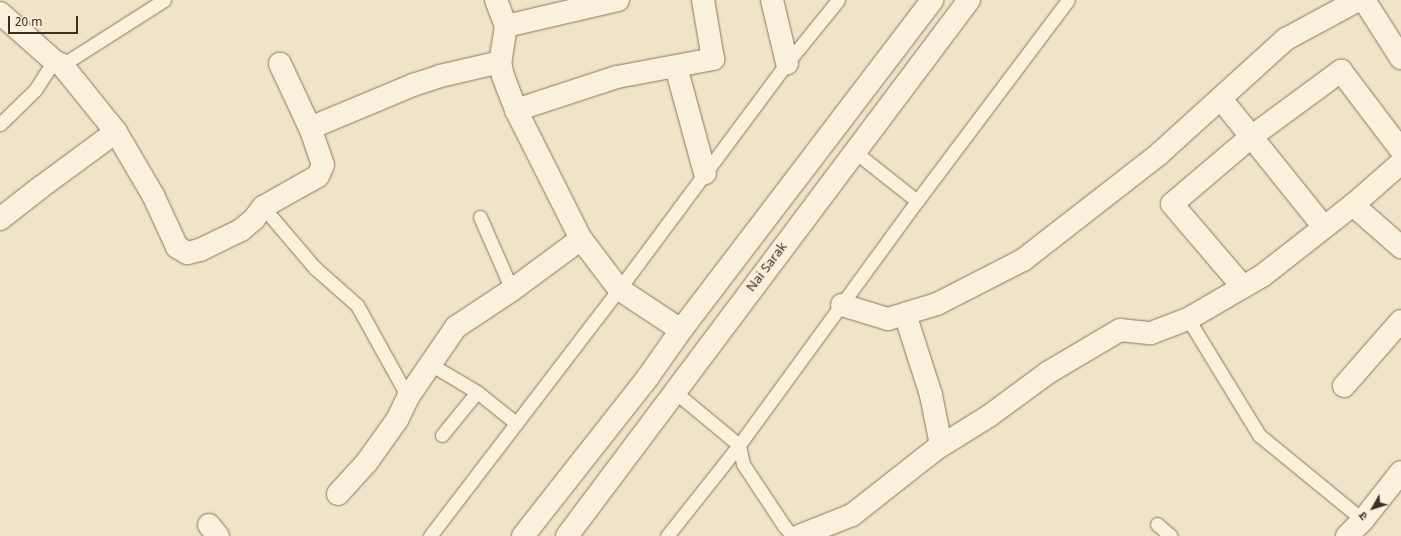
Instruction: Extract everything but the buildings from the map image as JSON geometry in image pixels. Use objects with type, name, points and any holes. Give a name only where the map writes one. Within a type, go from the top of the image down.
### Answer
[{"type":"street","points":[[496,0],[506,26],[500,62],[503,76],[516,110],[581,239],[618,289],[681,330]]},
{"type":"street","points":[[506,26],[618,0]]},
{"type":"street","points":[[516,110],[617,77],[713,59],[703,0]]},
{"type":"street","points":[[772,0],[787,63]]},
{"type":"street","name":"Nai Sarak","points":[[567,536],[969,0]]},
{"type":"street","points":[[842,305],[888,319],[937,304],[1023,260],[1159,154],[1222,99],[1286,39],[1358,0]]},
{"type":"street","points":[[1364,0],[1401,58]]},
{"type":"street","points":[[523,536],[648,377],[681,330],[927,2]]},
{"type":"street","points":[[0,13],[58,63],[116,132],[153,196],[177,247],[187,253],[200,250],[241,230],[254,219],[263,207],[318,176],[323,165],[310,128],[280,64]]},
{"type":"street","points":[[310,128],[413,85],[440,76],[500,62]]},
{"type":"street","points":[[676,67],[705,173]]},
{"type":"street","points":[[1242,287],[1172,204],[1251,137],[1341,71],[1401,150]]},
{"type":"street","points":[[1222,99],[1324,227]]},
{"type":"street","points":[[0,220],[40,187],[116,132]]},
{"type":"street","points":[[799,536],[852,515],[941,445],[989,416],[1049,372],[1120,330],[1151,333],[1188,319],[1262,276],[1353,205],[1401,163]]},
{"type":"street","points":[[1353,205],[1401,247]]},
{"type":"street","points":[[338,494],[367,462],[397,420],[408,397],[456,326],[512,290],[581,239]]},
{"type":"street","points":[[905,314],[931,395],[941,445]]},
{"type":"street","points":[[1344,386],[1401,321]]},
{"type":"street","points":[[648,377],[675,392]]},
{"type":"street","points":[[1347,536],[1363,520],[1401,472]]},
{"type":"lane","points":[[0,124],[35,90],[58,63],[164,0]]},
{"type":"lane","points":[[430,536],[618,289],[787,63],[838,0]]},
{"type":"lane","points":[[667,536],[739,445],[917,201],[1068,0]]},
{"type":"lane","points":[[855,152],[917,201]]},
{"type":"lane","points":[[263,207],[316,268],[357,305],[408,397]]},
{"type":"lane","points":[[480,217],[512,290]]},
{"type":"lane","points":[[1188,319],[1259,435],[1363,520]]},
{"type":"lane","points":[[430,364],[478,392],[516,423]]},
{"type":"lane","points":[[442,435],[478,392]]},
{"type":"lane","points":[[675,392],[739,445],[743,464],[784,526],[793,536]]},
{"type":"lane","points":[[1157,524],[1171,536]]}]
